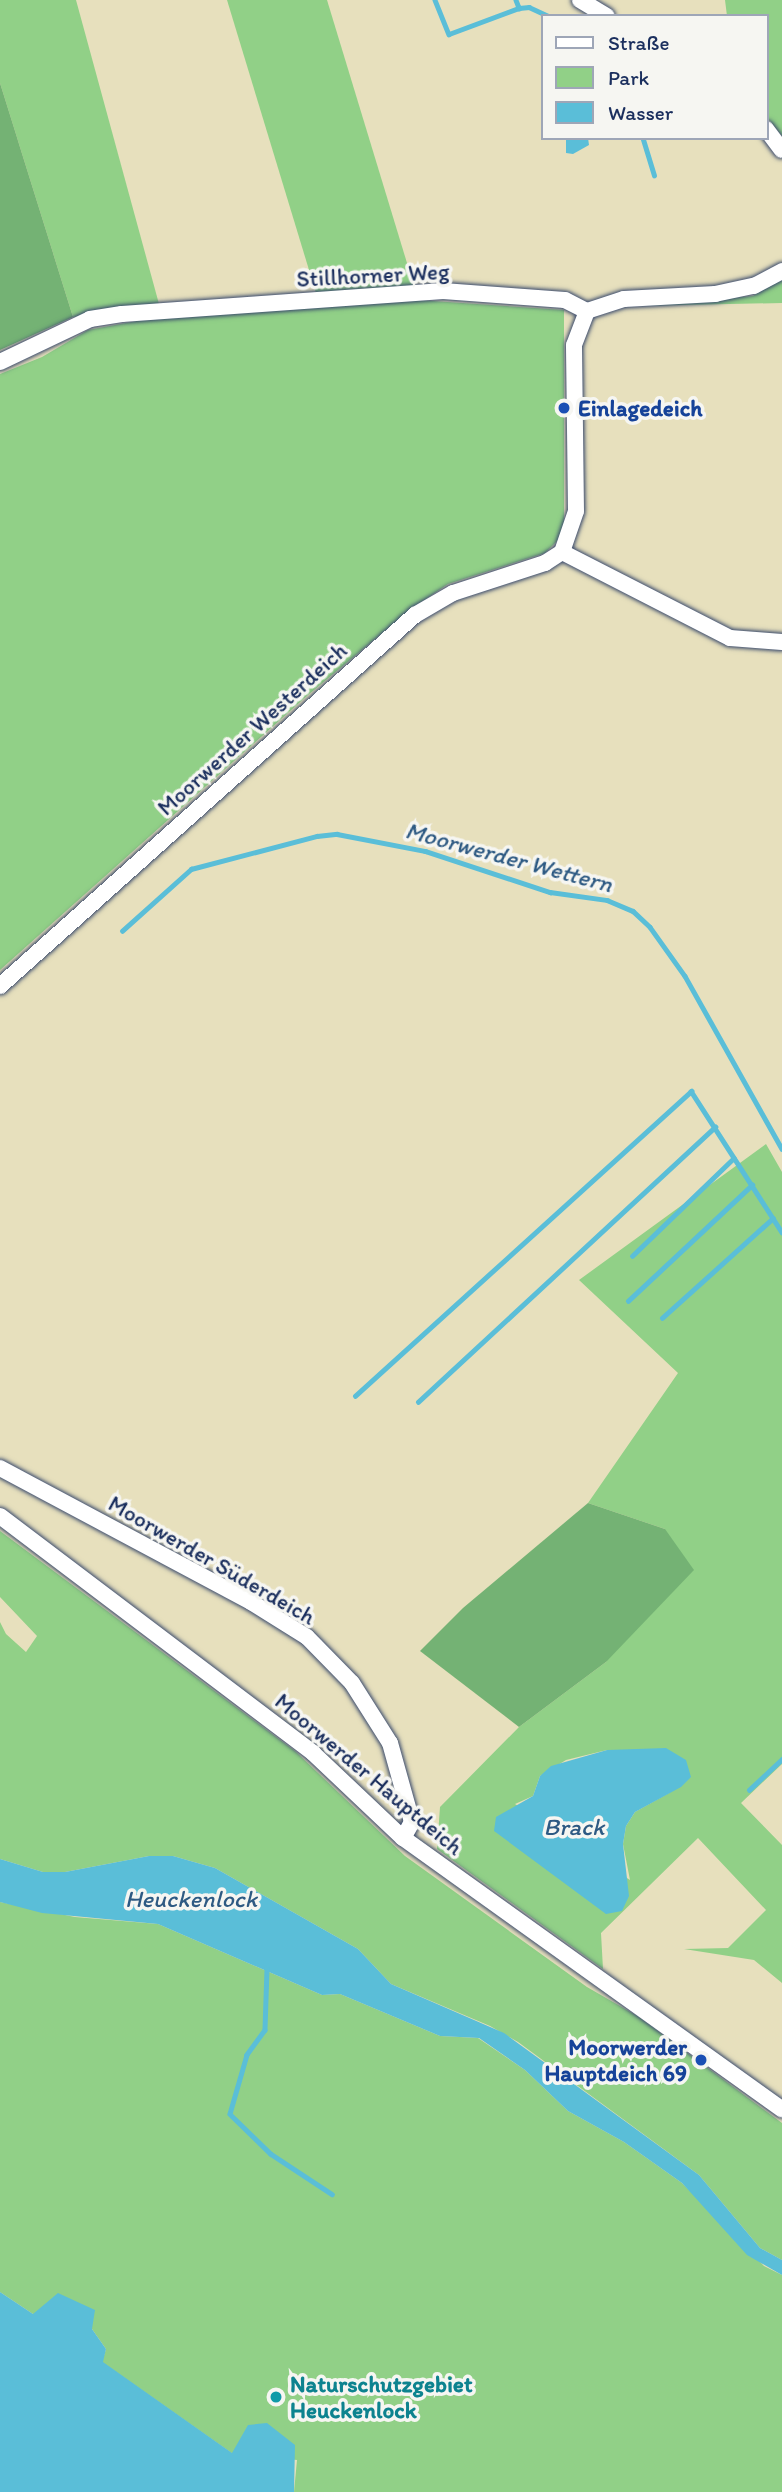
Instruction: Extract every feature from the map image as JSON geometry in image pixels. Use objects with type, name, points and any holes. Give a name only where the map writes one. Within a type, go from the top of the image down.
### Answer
[{"type":"street","points":[[580,0],[604,14]]},
{"type":"street","points":[[768,132],[782,150]]},
{"type":"street","points":[[782,271],[754,286],[715,294],[624,299],[587,311],[574,345],[576,512],[562,552],[730,638],[782,642]]},
{"type":"street","name":"Stillhorner Weg","points":[[0,362],[90,319],[122,314],[443,291],[565,300],[587,311]]},
{"type":"street","name":"Moorwerder Westerdeich","points":[[0,986],[415,615],[453,593],[545,562],[562,552]]},
{"type":"street","name":"Moorwerder Süderdeich","points":[[0,1468],[251,1602],[307,1637],[352,1683],[390,1743],[412,1822],[402,1838]]},
{"type":"street","name":"Moorwerder Hauptdeich","points":[[0,1516],[313,1753],[402,1838],[782,2109]]},
{"type":"green space","points":[[0,0],[76,0],[159,304],[73,317],[0,83]]},
{"type":"green space","points":[[227,0],[327,0],[414,286],[316,293]]},
{"type":"green space","points":[[725,0],[782,0],[782,136],[768,118],[768,14],[727,14]]},
{"type":"green space","points":[[0,83],[73,317],[0,350]]},
{"type":"green space","points":[[782,276],[782,303],[636,306],[753,296]]},
{"type":"green space","points":[[418,300],[564,310],[564,526],[558,540],[545,553],[448,584],[411,609],[308,695],[0,970],[0,374],[42,357],[88,330],[142,320]]},
{"type":"green space","points":[[766,1144],[782,1172],[782,1764],[741,1803],[782,1845],[782,1983],[754,1960],[684,1949],[728,1948],[766,1910],[698,1838],[601,1933],[603,1969],[437,1849],[440,1807],[519,1727],[606,1662],[665,1529],[588,1503],[678,1373],[579,1280]],"holes":[[[607,1750],[669,1793],[635,1812],[626,1826],[623,1844],[630,1880],[515,1804],[533,1796],[540,1776],[566,1760]]]},
{"type":"green space","points":[[588,1503],[665,1529],[694,1570],[606,1662],[519,1727],[420,1651],[463,1608]]},
{"type":"green space","points":[[0,1531],[295,1751],[405,1856],[587,1987],[639,2017],[782,2123],[782,2260],[760,2248],[699,2175],[518,2042],[490,2026],[391,1984],[358,1949],[215,1868],[173,1856],[149,1856],[65,1872],[43,1872],[0,1859],[0,1622],[6,1634],[26,1652],[37,1636],[0,1597]]},
{"type":"green space","points":[[0,1902],[75,1917],[158,1924],[322,1995],[340,1994],[440,2036],[478,2038],[525,2070],[568,2111],[624,2142],[682,2183],[764,2266],[782,2275],[782,2492],[294,2492],[297,2460],[233,2454],[102,2362],[106,2349],[92,2329],[33,2314],[0,2292]]},
{"type":"water","points":[[566,140],[588,140],[589,145],[573,154],[566,153]]},
{"type":"water","name":"Brack","points":[[666,1748],[686,1760],[691,1777],[681,1787],[635,1812],[626,1826],[623,1844],[629,1896],[622,1911],[606,1914],[494,1831],[496,1817],[533,1796],[540,1776],[551,1766],[607,1750]]},
{"type":"water","name":"Heuckenlock","points":[[149,1856],[173,1856],[215,1868],[358,1949],[391,1984],[504,2033],[699,2175],[760,2248],[782,2260],[782,2275],[747,2255],[682,2183],[624,2142],[568,2111],[525,2070],[479,2038],[440,2036],[340,1994],[322,1995],[158,1924],[42,1913],[0,1902],[0,1859],[43,1872],[65,1872]]},
{"type":"water","points":[[0,2292],[33,2314],[58,2293],[95,2310],[92,2329],[106,2349],[103,2362],[232,2453],[248,2425],[267,2423],[295,2445],[294,2492],[0,2492]]},
{"type":"waterway","points":[[435,0],[449,34],[519,8],[529,7],[544,14]]},
{"type":"waterway","points":[[516,0],[519,8]]},
{"type":"waterway","points":[[644,140],[654,175]]},
{"type":"waterway","name":"Moorwerder Wettern","points":[[122,931],[191,869],[317,836],[337,834],[425,851],[550,892],[607,900],[633,911],[650,927],[685,976],[782,1149]]},
{"type":"waterway","points":[[355,1396],[691,1091],[782,1232]]},
{"type":"waterway","points":[[418,1402],[715,1127]]},
{"type":"waterway","points":[[632,1256],[734,1158]]},
{"type":"waterway","points":[[628,1301],[752,1185]]},
{"type":"waterway","points":[[662,1318],[773,1218]]},
{"type":"waterway","points":[[749,1790],[782,1759]]},
{"type":"waterway","points":[[267,1969],[265,2030],[247,2055],[230,2114],[271,2154],[332,2194]]},
{"type":"place","name":"Einlagedeich","points":[[564,408]]},
{"type":"place","name":"Moorwerder Hauptdeich 69","points":[[701,2060]]},
{"type":"place","name":"Naturschutzgebiet Heuckenlock","points":[[276,2397]]}]
